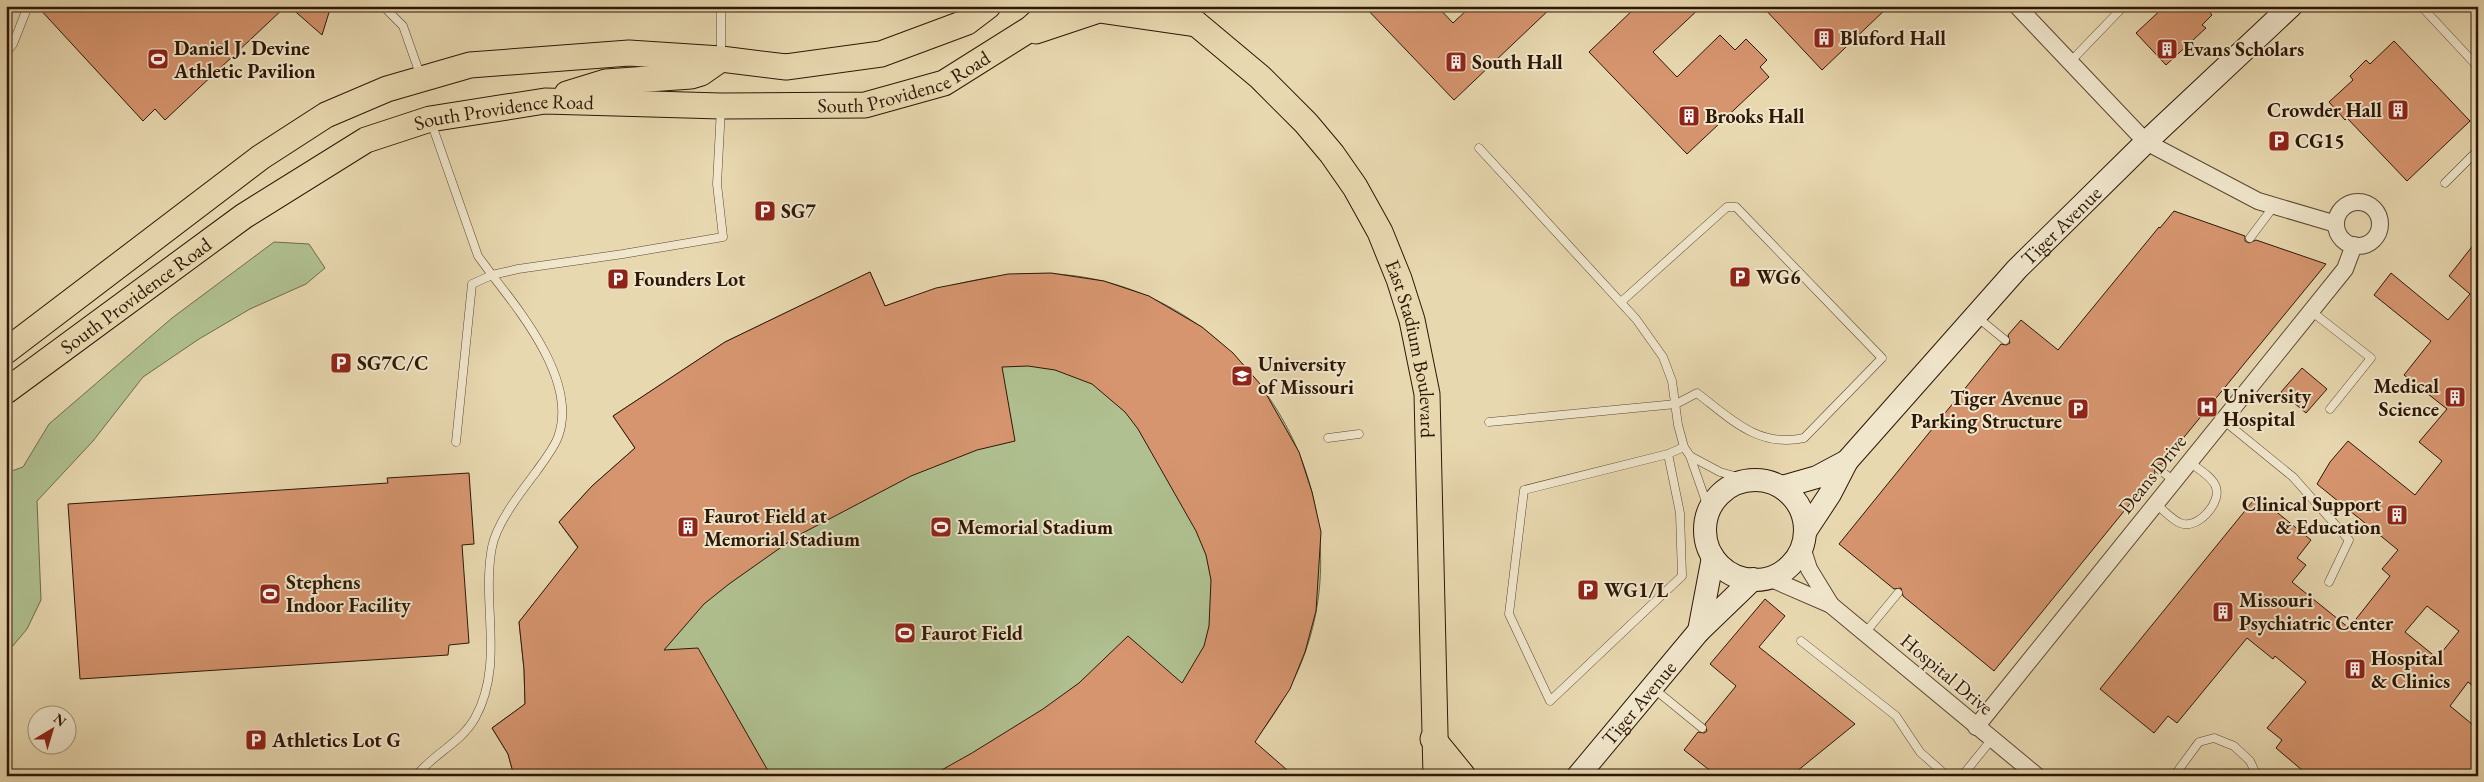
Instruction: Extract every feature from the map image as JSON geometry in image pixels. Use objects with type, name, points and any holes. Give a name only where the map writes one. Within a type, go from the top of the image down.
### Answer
[{"type":"main road","name":"South Providence Road","points":[[6,391],[244,216],[366,140],[430,119],[546,101],[721,106],[865,105],[944,83],[1030,29],[1056,6]]},
{"type":"main road","name":"East Stadium Boulevard","points":[[1175,6],[1194,15],[1260,77],[1306,123],[1332,154],[1355,187],[1380,232],[1402,287],[1412,320],[1427,394],[1436,776]]},
{"type":"main road","name":"South Providence Road","points":[[6,351],[261,156],[326,115],[387,88],[470,65],[629,53],[721,59],[786,67],[881,54],[967,22],[985,8]]},
{"type":"main road","points":[[1008,43],[1052,25],[1099,10],[1194,15]]},
{"type":"main road","points":[[546,101],[606,82],[691,76],[701,73],[721,59]]},
{"type":"main road","points":[[1434,739],[1463,776]]},
{"type":"street","points":[[2017,6],[2146,142],[2258,200],[2336,224]]},
{"type":"street","name":"Tiger Avenue","points":[[1804,539],[1847,460],[2017,269],[2279,10]]},
{"type":"street","points":[[2350,203],[2364,203],[2375,210],[2380,223],[2376,237],[2364,245],[2354,245],[2343,240],[2336,224],[2340,212],[2350,203]]},
{"type":"street","name":"Deans Drive","points":[[1976,727],[2345,269],[2354,245]]},
{"type":"street","name":"Tiger Avenue","points":[[1782,487],[1817,477],[1847,460]]},
{"type":"street","points":[[1749,480],[1766,481],[1782,487],[1795,499],[1803,514],[1804,539],[1795,560],[1783,571],[1761,578],[1738,576],[1724,568],[1714,557],[1707,542],[1706,527],[1709,510],[1719,495],[1732,485],[1749,480]]},
{"type":"street","name":"Hospital Drive","points":[[1804,539],[1809,569],[1831,605]]},
{"type":"street","name":"Tiger Avenue","points":[[1699,631],[1714,557]]},
{"type":"street","name":"Tiger Avenue","points":[[1578,776],[1654,688],[1699,631],[1761,578]]},
{"type":"street","name":"Hospital Drive","points":[[1761,578],[1831,605],[2037,776]]},
{"type":"lane","points":[[6,53],[13,44],[28,6]]},
{"type":"lane","points":[[383,6],[403,26],[422,79]]},
{"type":"lane","points":[[721,6],[721,59]]},
{"type":"lane","points":[[2070,62],[2124,6]]},
{"type":"lane","points":[[2420,6],[2478,67]]},
{"type":"lane","points":[[456,442],[472,284],[492,275],[518,269],[723,237],[717,184],[721,106]]},
{"type":"lane","points":[[416,776],[454,744],[474,718],[487,684],[492,648],[489,590],[492,546],[510,507],[558,437],[562,402],[555,377],[531,326],[478,256],[430,119]]},
{"type":"lane","points":[[1479,148],[1636,319],[1663,357],[1672,381],[1678,425],[1684,447],[1690,456],[1709,510]]},
{"type":"lane","points":[[2445,183],[2478,150]]},
{"type":"lane","points":[[2250,238],[2274,206]]},
{"type":"lane","points":[[1489,422],[1676,404],[1697,393],[1743,429],[1759,436],[1787,442],[1804,438],[1882,358],[1736,207],[1727,207],[1621,302]]},
{"type":"lane","points":[[2311,310],[2371,358],[2330,409]]},
{"type":"lane","points":[[1976,316],[2005,340]]},
{"type":"lane","points":[[2223,420],[2293,477],[2348,540],[2329,582]]},
{"type":"lane","points":[[1328,438],[1359,434]]},
{"type":"lane","points":[[1668,454],[1680,513],[1682,576],[1550,701],[1509,614],[1524,490],[1668,454],[1684,447]]},
{"type":"lane","points":[[1690,456],[1720,472],[1749,480]]},
{"type":"lane","points":[[2156,504],[2180,523],[2190,524],[2200,521],[2215,501],[2218,491],[2215,483],[2189,462]]},
{"type":"lane","points":[[2159,468],[2174,481]]},
{"type":"lane","points":[[1865,633],[1898,593]]},
{"type":"lane","points":[[1801,640],[1896,716],[1920,752],[1948,776]]},
{"type":"lane","points":[[1654,688],[1702,728]]},
{"type":"lane","points":[[2174,776],[2200,742],[2214,738],[2234,746],[2250,761],[2257,776]]},
{"type":"lane","points":[[1962,776],[1992,739]]},
{"type":"green space","points":[[274,242],[309,244],[325,268],[306,284],[250,309],[199,339],[143,377],[93,441],[37,501],[41,600],[27,629],[6,654],[6,473],[23,467],[49,424],[172,318]]},
{"type":"green space","name":"Memorial Stadium","points":[[870,272],[885,306],[955,284],[979,279],[1027,274],[1076,276],[1138,292],[1193,322],[1240,362],[1278,411],[1304,467],[1319,527],[1319,590],[1305,653],[1290,687],[1271,719],[1224,776],[514,776],[508,754],[492,728],[525,704],[524,669],[519,622],[578,548],[559,522],[592,486],[635,448],[613,416],[725,342]]},
{"type":"building","name":"Daniel J. Devine Athletic Pavilion","points":[[37,6],[286,6],[165,120],[155,109],[143,121]]},
{"type":"building","name":"Daniel J. Devine Athletic Pavilion","points":[[289,6],[331,6],[322,35]]},
{"type":"building","name":"South Hall","points":[[1364,6],[1437,6],[1453,23],[1471,6],[1553,6],[1454,100]]},
{"type":"building","name":"Brooks Hall","points":[[1637,6],[1702,6],[1653,52],[1677,77],[1720,35],[1735,50],[1746,39],[1767,60],[1760,67],[1769,77],[1687,154],[1589,52]]},
{"type":"building","name":"Bluford Hall","points":[[1762,6],[1889,6],[1822,70]]},
{"type":"building","name":"Evans Scholars","points":[[2165,6],[2204,6],[2212,15],[2202,25],[2206,28],[2166,65],[2136,33]]},
{"type":"building","name":"Crowder Hall","points":[[2394,41],[2470,121],[2407,181],[2347,118],[2345,120],[2329,102],[2353,80],[2350,76],[2366,60],[2370,64]]},
{"type":"building","name":"Tiger Avenue Parking Structure","points":[[2174,211],[2245,236],[2245,241],[2249,243],[2256,240],[2326,264],[2162,464],[2154,466],[2155,473],[1994,671],[1903,596],[1901,588],[1894,589],[1839,544],[2001,344],[2006,345],[2010,343],[2008,335],[2021,320],[2058,350]]},
{"type":"building","points":[[2478,239],[2478,690],[2468,682],[2450,706],[2478,729],[2478,776],[2309,776],[2276,748],[2282,740],[2267,728],[2306,682],[2275,656],[2273,659],[2247,638],[2177,723],[2168,716],[2154,733],[2100,689],[2257,496],[2311,540],[2297,558],[2306,565],[2292,582],[2349,628],[2390,576],[2382,569],[2398,550],[2317,484],[2330,462],[2348,441],[2415,495],[2442,461],[2419,442],[2447,409],[2404,375],[2431,341],[2374,295],[2391,273],[2448,320],[2470,294],[2449,276]],"holes":[[[2427,606],[2459,631],[2437,658],[2405,632]]]},
{"type":"building","name":"Memorial Stadium","points":[[870,272],[885,306],[936,288],[1008,274],[1051,273],[1104,281],[1149,296],[1202,327],[1233,353],[1261,385],[1299,452],[1312,492],[1321,532],[1316,611],[1305,652],[1290,689],[1255,742],[1294,776],[931,776],[1043,709],[1079,683],[1128,636],[1182,683],[1204,646],[1209,626],[1211,580],[1206,555],[1196,531],[1138,429],[1125,412],[1092,384],[1055,370],[1028,366],[1002,367],[1015,441],[977,450],[911,476],[797,536],[704,604],[664,650],[698,648],[771,776],[514,776],[508,754],[492,728],[525,704],[524,669],[519,622],[578,547],[559,522],[592,486],[635,448],[613,416],[725,342]]},
{"type":"building","points":[[2302,368],[2327,389],[2306,413],[2281,392]]},
{"type":"building","name":"Stephens Indoor Facility","points":[[469,473],[474,544],[462,545],[469,643],[449,645],[448,655],[80,679],[68,504],[388,483],[387,478]]},
{"type":"building","points":[[1765,599],[1785,616],[1759,647],[1855,724],[1791,776],[1717,776],[1684,750],[1698,732],[1704,733],[1707,731],[1705,724],[1736,686],[1710,664]]},
{"type":"place","name":"Bluford Hall","points":[[1824,38]]},
{"type":"place","name":"Evans Scholars","points":[[2167,49]]},
{"type":"place","name":"Daniel J. Devine Athletic Pavilion","points":[[158,59]]},
{"type":"place","name":"South Hall","points":[[1456,62]]},
{"type":"place","name":"Crowder Hall","points":[[2398,110]]},
{"type":"place","name":"Brooks Hall","points":[[1689,116]]},
{"type":"place","name":"CG15","points":[[2279,141]]},
{"type":"place","name":"SG7","points":[[765,211]]},
{"type":"place","name":"WG6","points":[[1740,277]]},
{"type":"place","name":"Founders Lot","points":[[618,279]]},
{"type":"place","name":"SG7C/C","points":[[341,363]]},
{"type":"place","name":"University of Missouri","points":[[1242,376]]},
{"type":"place","name":"Medical Science","points":[[2455,397]]},
{"type":"place","name":"University Hospital","points":[[2207,407]]},
{"type":"place","name":"Tiger Avenue Parking Structure","points":[[2078,409]]},
{"type":"place","name":"Clinical Support & Education","points":[[2397,515]]},
{"type":"place","name":"Faurot Field at Memorial Stadium","points":[[688,527]]},
{"type":"place","name":"Memorial Stadium","points":[[941,527]]},
{"type":"place","name":"WG1/L","points":[[1588,590]]},
{"type":"place","name":"Stephens Indoor Facility","points":[[270,594]]},
{"type":"place","name":"Missouri Psychiatric Center","points":[[2223,612]]},
{"type":"place","name":"Faurot Field","points":[[905,633]]},
{"type":"place","name":"Hospital & Clinics","points":[[2355,669]]},
{"type":"place","name":"Athletics Lot G","points":[[256,740]]}]
